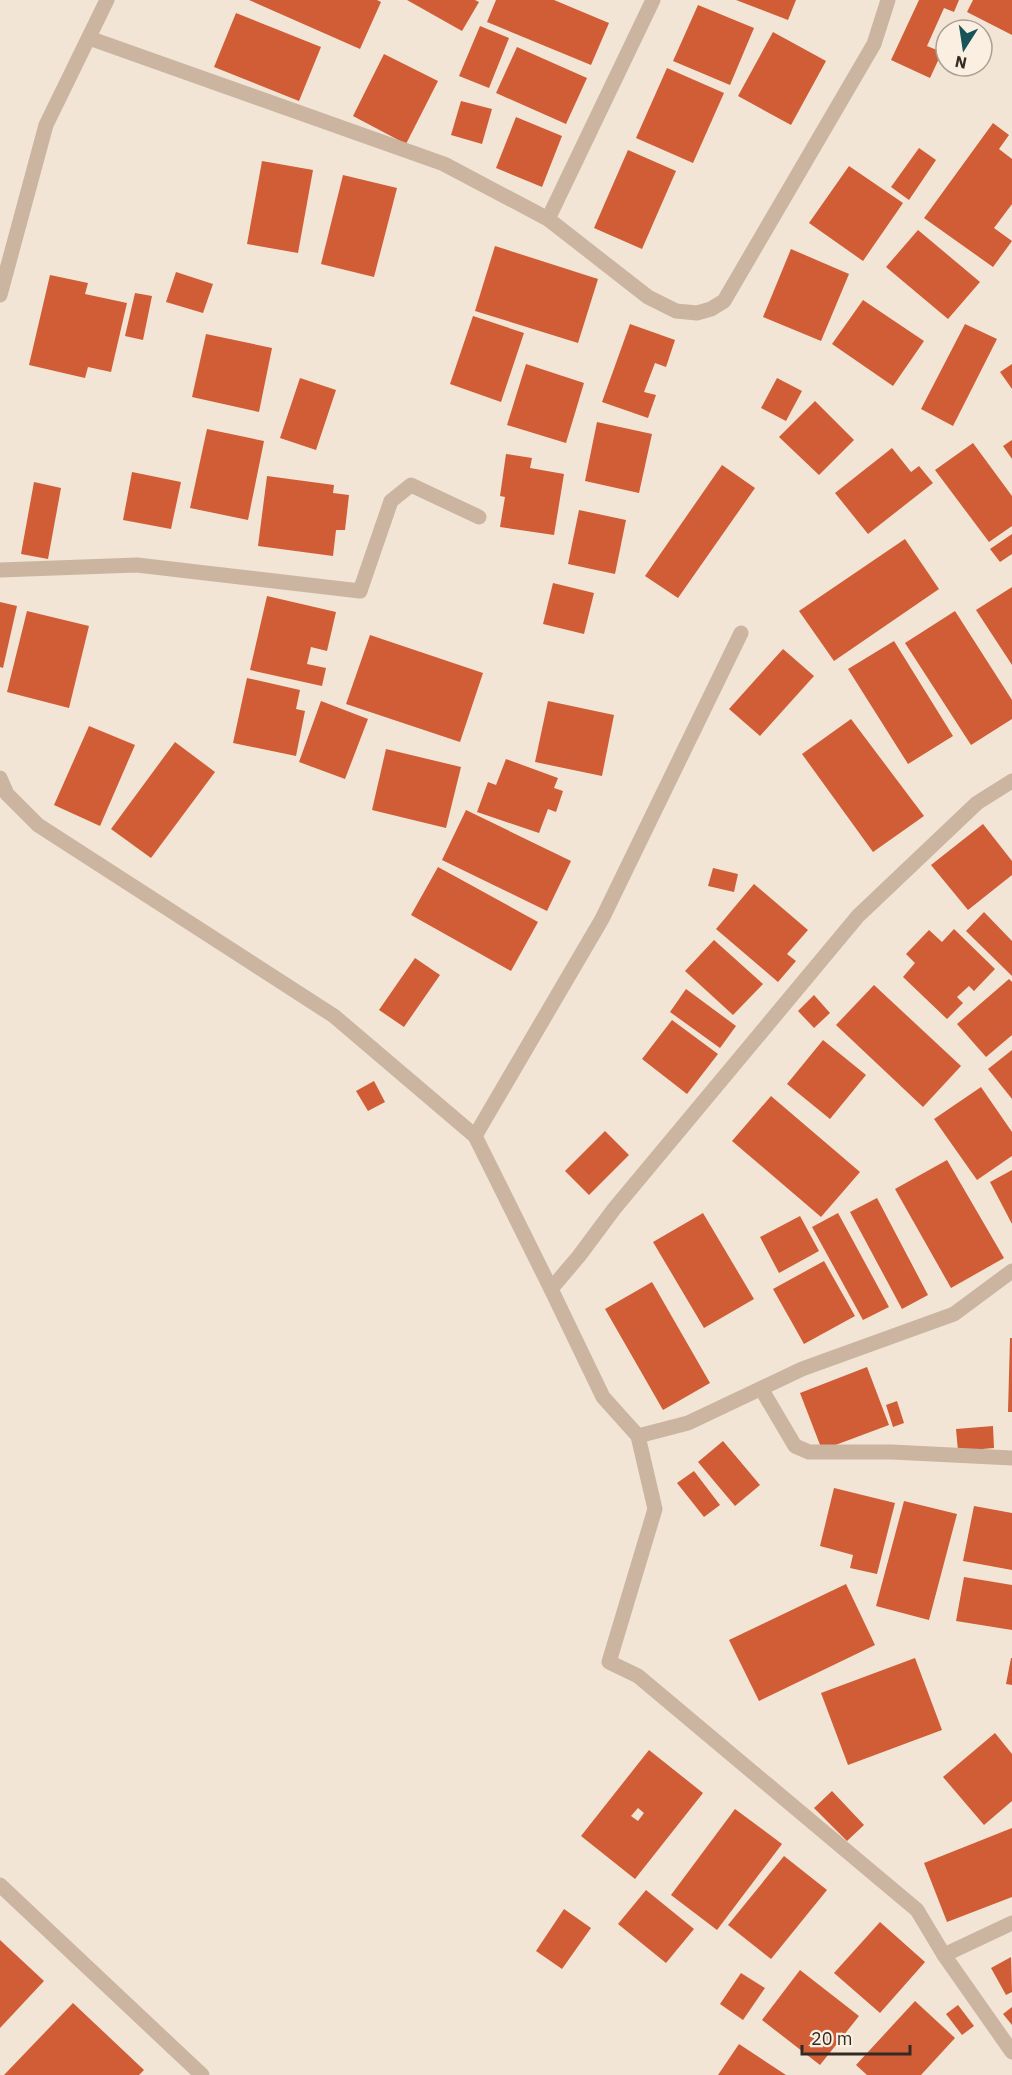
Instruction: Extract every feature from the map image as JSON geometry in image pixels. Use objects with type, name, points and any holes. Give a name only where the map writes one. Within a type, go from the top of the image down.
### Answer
[{"type":"street","points":[[0,295],[46,125],[107,0]]},
{"type":"street","points":[[548,219],[653,0]]},
{"type":"street","points":[[88,38],[444,164],[548,219],[648,297],[676,311],[697,312],[711,309],[724,301],[874,44],[888,0]]},
{"type":"street","points":[[0,570],[137,565],[360,591],[391,501],[411,485],[479,517]]},
{"type":"street","points":[[475,1136],[602,919],[741,633]]},
{"type":"street","points":[[0,778],[7,794],[39,825],[334,1016],[475,1136],[603,1397],[638,1436],[655,1509],[609,1662],[638,1676],[917,1910],[944,1954],[1012,2052]]},
{"type":"street","points":[[551,1289],[614,1209],[858,916],[977,803],[1012,781]]},
{"type":"street","points":[[638,1436],[688,1423],[802,1370],[954,1314],[1012,1271]]},
{"type":"street","points":[[762,1390],[795,1446],[809,1452],[892,1452],[1012,1458]]},
{"type":"street","points":[[0,1885],[202,2075]]},
{"type":"street","points":[[944,1954],[1012,1923]]},
{"type":"building","points":[[249,0],[377,0],[381,2],[360,49]]},
{"type":"building","points":[[407,0],[475,0],[479,2],[462,31]]},
{"type":"building","points":[[496,0],[554,0],[609,23],[591,65],[487,22]]},
{"type":"building","points":[[736,0],[796,0],[788,20]]},
{"type":"building","points":[[919,0],[959,0],[954,12],[944,8],[940,18],[934,18],[934,30],[927,46],[934,49],[934,69],[930,78],[891,60]]},
{"type":"building","points":[[973,0],[1012,0],[1012,35],[994,26],[994,18],[979,18],[967,12]]},
{"type":"building","points":[[698,5],[754,28],[730,85],[673,61]]},
{"type":"building","points":[[236,13],[321,47],[299,101],[214,67]]},
{"type":"building","points":[[480,26],[509,38],[489,88],[459,76]]},
{"type":"building","points":[[773,32],[826,61],[791,125],[738,96]]},
{"type":"building","points":[[517,47],[587,78],[566,124],[496,93]]},
{"type":"building","points":[[384,54],[438,81],[406,144],[353,116]]},
{"type":"building","points":[[667,68],[724,93],[693,163],[636,138]]},
{"type":"building","points":[[461,101],[492,109],[482,144],[451,135]]},
{"type":"building","points":[[516,117],[562,136],[542,187],[496,168]]},
{"type":"building","points":[[993,123],[1009,135],[999,149],[1012,159],[1012,204],[994,228],[1012,241],[993,267],[924,218]]},
{"type":"building","points":[[919,148],[936,160],[909,200],[891,187]]},
{"type":"building","points":[[628,150],[676,171],[642,249],[594,228]]},
{"type":"building","points":[[262,161],[313,170],[298,253],[247,244]]},
{"type":"building","points":[[849,166],[903,203],[863,261],[809,223]]},
{"type":"building","points":[[343,175],[397,188],[374,277],[321,264]]},
{"type":"building","points":[[918,230],[980,282],[948,319],[886,267]]},
{"type":"building","points":[[495,246],[598,279],[578,343],[475,311]]},
{"type":"building","points":[[791,249],[849,274],[821,341],[763,317]]},
{"type":"building","points":[[176,272],[213,284],[203,313],[166,302]]},
{"type":"building","points":[[50,275],[88,283],[85,294],[127,303],[111,372],[88,367],[85,378],[29,365]]},
{"type":"building","points":[[135,293],[152,296],[143,340],[125,336]]},
{"type":"building","points":[[863,300],[924,341],[893,386],[832,344]]},
{"type":"building","points":[[473,316],[524,333],[501,402],[450,384]]},
{"type":"building","points":[[630,324],[675,340],[666,367],[655,363],[644,392],[656,395],[648,418],[602,402]]},
{"type":"building","points":[[965,324],[997,339],[953,426],[921,409]]},
{"type":"building","points":[[206,334],[272,348],[259,412],[192,397]]},
{"type":"building","points":[[526,364],[584,383],[566,443],[507,425]]},
{"type":"building","points":[[1012,364],[1012,389],[1000,372]]},
{"type":"building","points":[[300,378],[336,390],[316,450],[280,438]]},
{"type":"building","points":[[777,378],[802,391],[786,421],[761,408]]},
{"type":"building","points":[[815,401],[854,440],[819,475],[779,437]]},
{"type":"building","points":[[597,422],[652,434],[639,493],[585,481]]},
{"type":"building","points":[[207,429],[264,441],[248,520],[190,508]]},
{"type":"building","points":[[1012,440],[1012,459],[1003,446]]},
{"type":"building","points":[[973,443],[1012,496],[1012,526],[989,542],[935,470]]},
{"type":"building","points":[[892,448],[911,472],[919,466],[933,483],[868,534],[835,493]]},
{"type":"building","points":[[506,454],[532,458],[530,468],[564,474],[554,535],[500,527],[505,497],[500,496]]},
{"type":"building","points":[[722,465],[755,488],[678,598],[645,576]]},
{"type":"building","points":[[132,472],[181,482],[171,529],[123,520]]},
{"type":"building","points":[[267,476],[334,485],[333,493],[349,495],[345,530],[336,530],[333,556],[258,546]]},
{"type":"building","points":[[34,482],[61,488],[48,559],[21,554]]},
{"type":"building","points":[[579,510],[626,520],[615,574],[568,564]]},
{"type":"building","points":[[1012,534],[1012,554],[1000,562],[990,549]]},
{"type":"building","points":[[905,539],[939,589],[834,661],[799,611]]},
{"type":"building","points":[[553,583],[594,593],[584,634],[543,624]]},
{"type":"building","points":[[1012,587],[1012,665],[976,610]]},
{"type":"building","points":[[267,596],[336,612],[327,651],[311,647],[307,664],[326,668],[322,686],[250,670]]},
{"type":"building","points":[[0,602],[17,606],[3,668],[0,667]]},
{"type":"building","points":[[27,611],[89,626],[69,708],[7,692]]},
{"type":"building","points":[[955,611],[1012,700],[1012,719],[971,745],[905,643]]},
{"type":"building","points":[[370,635],[483,673],[460,742],[346,704]]},
{"type":"building","points":[[894,641],[953,736],[908,764],[848,669]]},
{"type":"building","points":[[783,649],[814,676],[760,736],[729,709]]},
{"type":"building","points":[[247,678],[300,690],[296,709],[305,711],[296,756],[233,743]]},
{"type":"building","points":[[321,701],[368,719],[345,779],[299,762]]},
{"type":"building","points":[[548,701],[614,715],[602,776],[535,762]]},
{"type":"building","points":[[851,719],[924,816],[873,852],[802,754]]},
{"type":"building","points":[[89,726],[135,745],[100,826],[54,805]]},
{"type":"building","points":[[175,742],[215,772],[151,858],[111,829]]},
{"type":"building","points":[[386,749],[461,767],[446,828],[372,810]]},
{"type":"building","points":[[506,759],[558,778],[554,788],[563,791],[556,812],[548,809],[539,833],[477,812],[488,782],[496,785]]},
{"type":"building","points":[[466,810],[571,861],[547,911],[442,860]]},
{"type":"building","points":[[983,824],[1012,861],[1012,875],[968,910],[931,865]]},
{"type":"building","points":[[438,867],[538,922],[511,971],[411,915]]},
{"type":"building","points":[[713,868],[738,874],[734,892],[708,886]]},
{"type":"building","points":[[754,884],[808,930],[787,954],[796,961],[778,982],[716,929]]},
{"type":"building","points":[[984,912],[1012,941],[1012,976],[966,931]]},
{"type":"building","points":[[954,929],[995,969],[974,991],[969,986],[957,997],[963,1003],[947,1019],[903,977],[915,963],[906,954],[929,930],[942,942]]},
{"type":"building","points":[[714,940],[763,984],[733,1015],[685,971]]},
{"type":"building","points":[[415,958],[440,975],[404,1027],[379,1010]]},
{"type":"building","points":[[1009,979],[1012,982],[1012,1035],[986,1057],[957,1024]]},
{"type":"building","points":[[874,985],[961,1066],[923,1107],[836,1025]]},
{"type":"building","points":[[686,989],[736,1026],[720,1048],[670,1012]]},
{"type":"building","points":[[814,995],[830,1013],[814,1028],[798,1011]]},
{"type":"building","points":[[672,1020],[718,1054],[687,1094],[642,1059]]},
{"type":"building","points":[[823,1040],[866,1075],[830,1119],[787,1084]]},
{"type":"building","points":[[1012,1050],[1012,1099],[988,1069]]},
{"type":"building","points":[[374,1081],[385,1102],[368,1111],[356,1091]]},
{"type":"building","points":[[981,1087],[1012,1132],[1012,1156],[977,1180],[934,1119]]},
{"type":"building","points":[[771,1096],[860,1172],[821,1217],[732,1141]]},
{"type":"building","points":[[605,1131],[629,1155],[589,1195],[565,1171]]},
{"type":"building","points":[[947,1160],[1004,1258],[951,1288],[895,1189]]},
{"type":"building","points":[[1012,1170],[1012,1224],[990,1182]]},
{"type":"building","points":[[877,1198],[928,1295],[902,1309],[850,1212]]},
{"type":"building","points":[[703,1213],[754,1299],[704,1328],[653,1242]]},
{"type":"building","points":[[838,1213],[889,1307],[863,1320],[812,1227]]},
{"type":"building","points":[[800,1216],[819,1251],[779,1273],[760,1237]]},
{"type":"building","points":[[824,1261],[855,1316],[804,1344],[773,1289]]},
{"type":"building","points":[[652,1282],[710,1383],[663,1410],[605,1309]]},
{"type":"building","points":[[1010,1338],[1012,1338],[1012,1412],[1008,1412]]},
{"type":"building","points":[[867,1367],[889,1425],[822,1450],[800,1393]]},
{"type":"building","points":[[897,1401],[904,1423],[893,1427],[886,1405]]},
{"type":"building","points":[[993,1426],[994,1448],[958,1451],[956,1429]]},
{"type":"building","points":[[723,1441],[760,1485],[735,1506],[698,1462]]},
{"type":"building","points":[[694,1471],[720,1505],[704,1517],[677,1483]]},
{"type":"building","points":[[834,1488],[895,1503],[877,1574],[850,1568],[853,1555],[820,1546]]},
{"type":"building","points":[[904,1501],[957,1514],[929,1620],[876,1606]]},
{"type":"building","points":[[974,1506],[1012,1513],[1012,1570],[963,1561]]},
{"type":"building","points":[[964,1577],[1012,1585],[1012,1630],[956,1621]]},
{"type":"building","points":[[846,1584],[875,1645],[759,1701],[729,1640]]},
{"type":"building","points":[[915,1658],[942,1730],[848,1765],[821,1693]]},
{"type":"building","points":[[1012,1658],[1012,1685],[1006,1684]]},
{"type":"building","points":[[995,1733],[1012,1754],[1012,1801],[984,1825],[943,1777]]},
{"type":"building","points":[[649,1750],[703,1793],[635,1879],[581,1836]],"holes":[[[638,1808],[644,1813],[638,1821],[631,1816]]]},
{"type":"building","points":[[832,1791],[864,1825],[847,1841],[814,1808]]},
{"type":"building","points":[[735,1809],[782,1844],[717,1930],[671,1895]]},
{"type":"building","points":[[1012,1828],[1012,1897],[947,1922],[924,1863]]},
{"type":"building","points":[[784,1856],[827,1890],[771,1959],[728,1925]]},
{"type":"building","points":[[646,1890],[694,1929],[666,1963],[618,1924]]},
{"type":"building","points":[[564,1909],[591,1928],[562,1969],[536,1951]]},
{"type":"building","points":[[880,1922],[925,1962],[880,2013],[834,1973]]},
{"type":"building","points":[[0,1940],[44,1981],[0,2028]]},
{"type":"building","points":[[1011,1957],[1012,1992],[1006,1995],[991,1968]]},
{"type":"building","points":[[800,1970],[859,2016],[820,2065],[762,2020]]},
{"type":"building","points":[[741,1973],[765,1988],[743,2020],[720,2004]]},
{"type":"building","points":[[915,2001],[955,2038],[921,2075],[867,2075],[856,2065]]},
{"type":"building","points":[[73,2003],[144,2070],[139,2075],[4,2075]]},
{"type":"building","points":[[958,2005],[974,2026],[962,2035],[946,2014]]},
{"type":"building","points":[[1012,2007],[1012,2025],[1003,2014]]},
{"type":"building","points":[[739,2044],[786,2075],[718,2075]]}]
